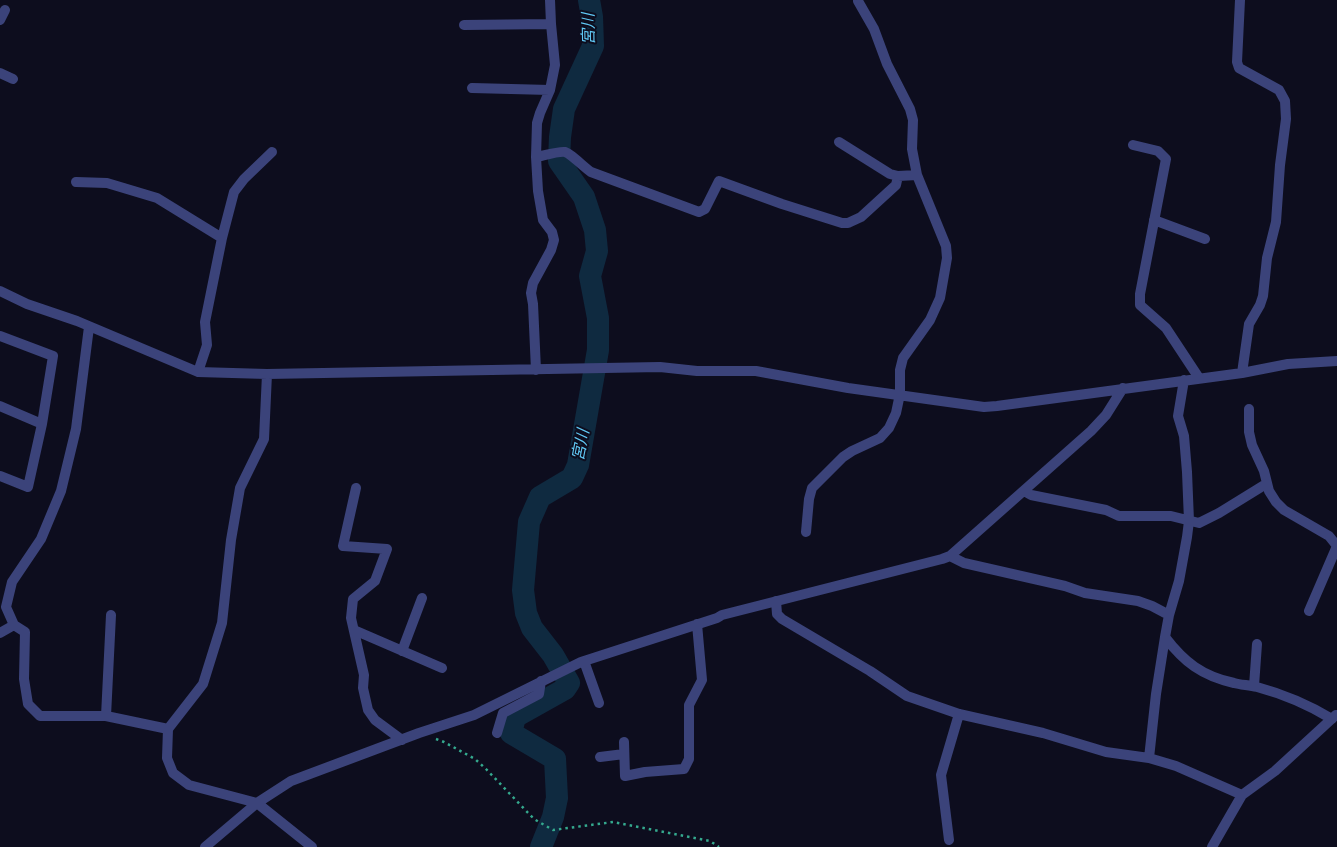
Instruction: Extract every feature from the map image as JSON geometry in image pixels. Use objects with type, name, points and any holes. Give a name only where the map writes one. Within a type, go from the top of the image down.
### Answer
[{"type":"street","points":[[536,370],[531,293],[533,283],[551,250],[554,240],[552,232],[543,220],[538,191],[536,158],[537,123],[550,90],[555,65],[550,0]]},
{"type":"street","points":[[1240,0],[1237,62],[1239,68],[1279,90],[1285,101],[1286,119],[1280,165],[1276,222],[1267,258],[1263,296],[1260,306],[1249,324],[1242,373]]},
{"type":"street","points":[[806,532],[812,488],[843,457],[852,450],[880,438],[889,428],[896,413],[900,394],[900,370],[903,358],[937,308],[947,258],[946,246],[917,175],[912,149],[913,120],[910,109],[887,64],[874,29],[858,1]]},
{"type":"street","points":[[0,20],[5,10]]},
{"type":"street","points":[[464,25],[551,24]]},
{"type":"street","points":[[0,73],[13,79]]},
{"type":"street","points":[[472,88],[550,90]]},
{"type":"street","points":[[839,142],[890,174],[898,176],[917,175]]},
{"type":"street","points":[[1133,145],[1158,151],[1166,159],[1140,294],[1140,305],[1166,328],[1199,378]]},
{"type":"street","points":[[198,372],[207,345],[205,322],[222,238],[234,192],[244,179],[272,152]]},
{"type":"street","points":[[536,158],[565,152],[591,172],[699,212],[705,209],[719,180],[782,204],[842,223],[848,223],[861,216],[896,185],[898,176]]},
{"type":"street","points":[[76,182],[107,183],[157,198],[222,238]]},
{"type":"street","points":[[1154,220],[1205,239]]},
{"type":"street","points":[[0,291],[198,372],[268,374],[660,368],[697,371],[756,371],[848,388],[984,407],[1242,373],[1288,364],[1337,361]]},
{"type":"street","points":[[90,327],[76,429],[61,491],[41,539],[12,582],[6,607],[14,625],[25,632],[24,679],[28,704],[40,716],[106,716],[168,730]]},
{"type":"street","points":[[0,336],[53,356],[42,424],[28,487],[0,476]]},
{"type":"street","points":[[268,374],[264,439],[240,488],[231,540],[222,623],[203,684],[168,730],[167,758],[173,773],[189,785],[257,803],[312,847]]},
{"type":"street","points":[[1149,758],[1164,636],[1179,581],[1187,537],[1187,472],[1184,436],[1178,416],[1184,380]]},
{"type":"street","points":[[205,847],[257,803],[291,781],[474,715],[582,662],[717,618],[722,614],[950,556],[1091,431],[1106,415],[1123,388]]},
{"type":"street","points":[[0,406],[42,424]]},
{"type":"street","points":[[1249,409],[1249,432],[1252,445],[1264,471],[1266,484],[1276,502],[1284,510],[1329,536],[1337,546],[1310,611]]},
{"type":"street","points":[[1024,491],[1031,495],[1106,510],[1119,516],[1171,516],[1199,523],[1266,484]]},
{"type":"street","points":[[356,488],[342,546],[387,549],[375,580],[354,599],[351,618],[364,675],[363,688],[368,710],[375,720],[402,740]]},
{"type":"street","points":[[950,556],[964,563],[1065,586],[1085,593],[1138,601],[1169,615]]},
{"type":"street","points":[[402,651],[422,598]]},
{"type":"street","points":[[776,601],[777,614],[782,619],[870,671],[907,696],[959,714],[1043,733],[1106,752],[1149,758],[1176,766],[1242,795]]},
{"type":"street","points":[[106,716],[111,615]]},
{"type":"street","points":[[624,742],[626,776],[645,772],[684,769],[689,759],[689,705],[702,680],[697,624]]},
{"type":"street","points":[[0,633],[14,625]]},
{"type":"street","points":[[354,630],[442,668]]},
{"type":"street","points":[[1164,636],[1188,663],[1203,672],[1222,680],[1254,686],[1334,716],[1275,771],[1242,795],[1212,847]]},
{"type":"street","points":[[1254,686],[1257,644]]},
{"type":"street","points":[[582,662],[599,703]]},
{"type":"street","points":[[498,733],[503,713],[538,694],[542,681]]},
{"type":"street","points":[[949,840],[941,775],[959,714]]},
{"type":"street","points":[[600,757],[624,754]]},
{"type":"path","points":[[419,734],[444,742],[475,759],[534,819],[553,830],[614,822],[710,841],[719,847]]},
{"type":"waterway","name":"宮川","points":[[541,847],[553,817],[557,798],[555,759],[511,733],[515,717],[565,689],[569,683],[553,655],[532,628],[526,613],[523,590],[529,522],[540,497],[572,478],[578,465],[598,350],[598,318],[590,276],[597,251],[595,230],[584,197],[559,161],[564,109],[593,46],[592,17],[589,0]]}]
